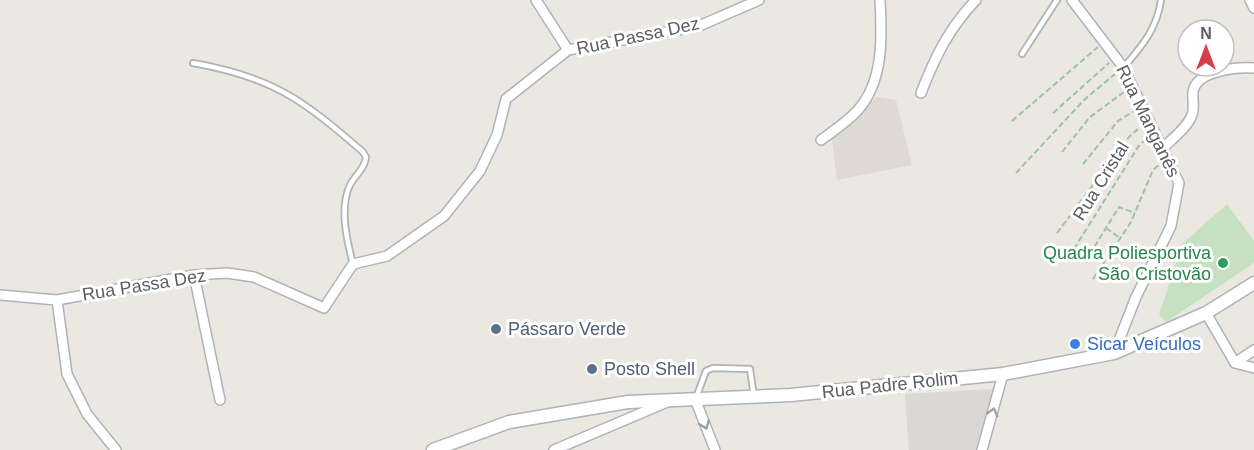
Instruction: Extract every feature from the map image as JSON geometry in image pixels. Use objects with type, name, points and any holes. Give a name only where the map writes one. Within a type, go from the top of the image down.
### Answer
[{"type":"main road","name":"Rua Padre Rolim","points":[[433,450],[509,422],[628,402],[676,398],[791,395],[1003,374],[1114,353],[1206,313],[1254,283]]},
{"type":"street","points":[[536,0],[568,50]]},
{"type":"street","name":"Rua Passa Dez","points":[[0,295],[57,300],[194,275],[227,273],[254,277],[324,308],[353,264],[387,256],[444,216],[480,171],[497,135],[506,99],[568,50],[699,26],[759,0]]},
{"type":"street","points":[[820,140],[859,110],[874,81],[880,59],[880,0]]},
{"type":"street","points":[[921,93],[940,47],[959,18],[976,0]]},
{"type":"street","name":"Rua Manganês","points":[[1072,0],[1123,67],[1164,147],[1179,183],[1171,226],[1136,297],[1114,353]]},
{"type":"street","points":[[1250,0],[1254,8]]},
{"type":"street","points":[[1164,147],[1188,122],[1194,107],[1193,92],[1196,85],[1222,69],[1235,66],[1254,68]]},
{"type":"street","points":[[194,275],[220,400]]},
{"type":"street","points":[[57,300],[67,374],[87,414],[116,450]]},
{"type":"street","points":[[1206,313],[1235,363],[1254,369]]},
{"type":"street","points":[[1235,363],[1254,350]]},
{"type":"street","points":[[984,449],[1003,374]]},
{"type":"street","points":[[554,450],[676,398]]},
{"type":"street","points":[[696,399],[715,450]]},
{"type":"lane","points":[[1022,54],[1057,0]]},
{"type":"lane","points":[[1123,67],[1148,38],[1156,24],[1161,0]]},
{"type":"lane","points":[[193,63],[240,73],[273,85],[318,114],[363,152],[366,164],[351,185],[346,204],[347,240],[353,264]]},
{"type":"lane","points":[[696,399],[705,373],[713,368],[750,369],[754,396]]},
{"type":"path","points":[[1012,122],[1104,42]]},
{"type":"path","points":[[1053,113],[1115,57]]},
{"type":"path","points":[[1016,173],[1084,100],[1123,67]]},
{"type":"path","points":[[1062,152],[1090,117],[1133,85]]},
{"type":"path","points":[[1083,164],[1118,122],[1143,105]]},
{"type":"path","points":[[1058,233],[1129,137],[1150,119]]},
{"type":"path","name":"Rua Cristal","points":[[1074,249],[1138,147],[1155,131]]},
{"type":"path","points":[[1093,279],[1135,213],[1153,170],[1168,159]]},
{"type":"path","points":[[1085,262],[1119,207],[1135,213]]},
{"type":"path","points":[[1106,228],[1120,238]]},
{"type":"shaded area","points":[[876,97],[896,100],[912,165],[837,180],[831,132],[862,112]]},
{"type":"shaded area","points":[[990,389],[996,391],[998,400],[977,450],[909,450],[905,394]]},
{"type":"green space","points":[[1227,204],[1254,241],[1254,263],[1166,322],[1159,315],[1182,244]]},
{"type":"place","name":"Quadra Poliesportiva São Cristovão","points":[[1223,263]]},
{"type":"place","name":"Pássaro Verde","points":[[496,329]]},
{"type":"place","name":"Sicar Veículos","points":[[1075,344]]},
{"type":"place","name":"Posto Shell","points":[[592,369]]}]
